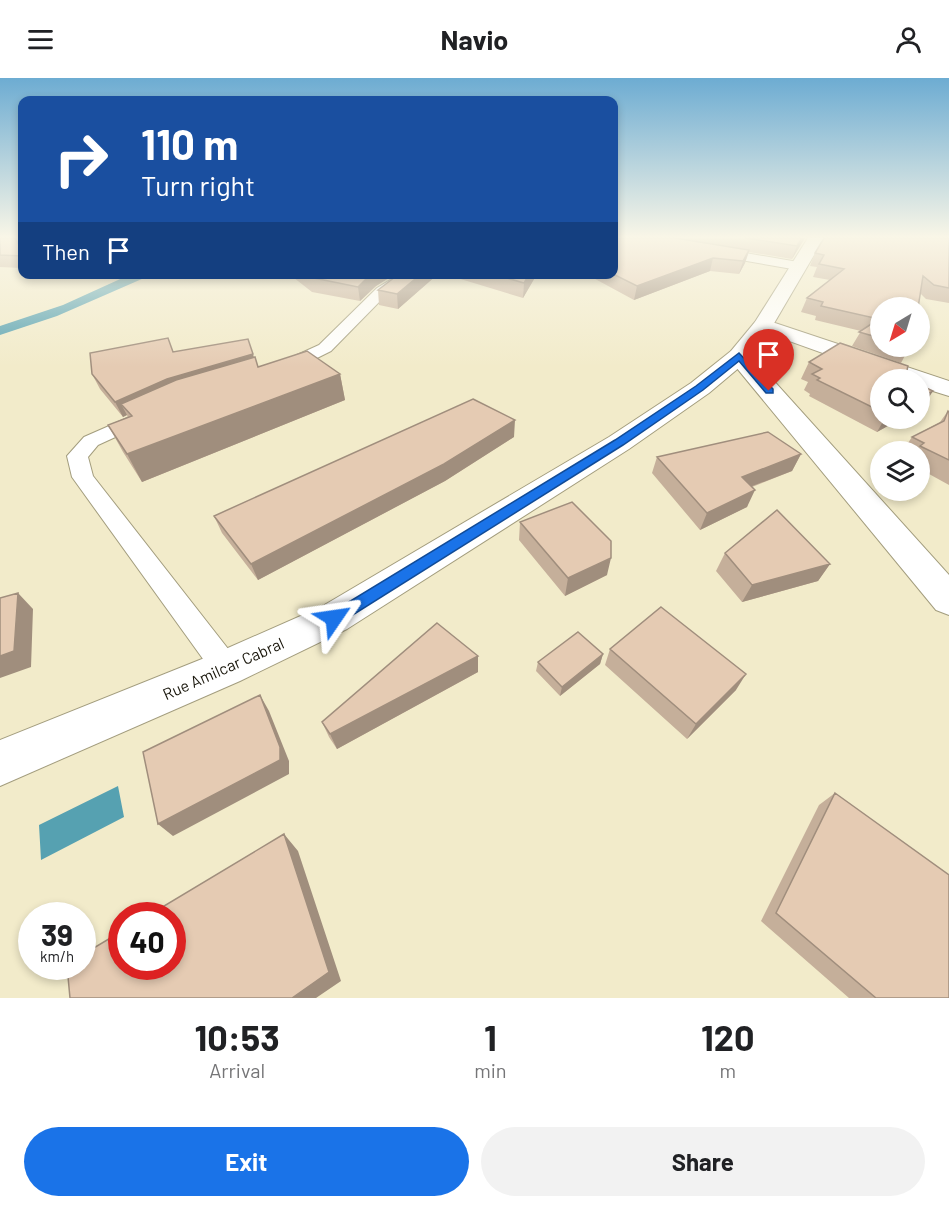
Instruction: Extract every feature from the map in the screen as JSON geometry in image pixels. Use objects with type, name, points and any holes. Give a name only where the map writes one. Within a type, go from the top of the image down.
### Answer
[{"type":"street","name":"Rue Amilcar Cabral","points":[[0,763],[226,668],[334,618],[619,443],[700,388],[739,356],[763,325],[787,281]]},
{"type":"street","points":[[763,325],[949,389]]},
{"type":"street","points":[[739,356],[949,600]]},
{"type":"lane","points":[[259,376],[281,369],[325,348],[382,291],[399,281]]},
{"type":"lane","points":[[159,410],[91,441],[76,456],[83,477],[226,668]]},
{"type":"water","points":[[116,281],[137,281],[57,316],[0,335],[0,326],[63,305]]},
{"type":"water","points":[[118,786],[124,817],[41,860],[39,825]]},
{"type":"building","points":[[328,281],[364,281],[358,287]]},
{"type":"building","points":[[390,281],[413,281],[397,294],[378,290]]},
{"type":"building","points":[[627,281],[651,281],[637,286]]},
{"type":"building","points":[[829,281],[922,281],[920,297],[870,297],[870,317],[821,306],[823,302],[807,298]]},
{"type":"building","points":[[929,281],[949,281],[949,288],[934,285]]},
{"type":"building","points":[[870,325],[870,335],[859,332]]},
{"type":"building","points":[[168,338],[173,352],[248,339],[253,354],[167,379],[115,402],[92,374],[90,353]]},
{"type":"building","points":[[840,343],[870,353],[870,357],[881,357],[908,366],[907,369],[870,369],[870,406],[817,380],[820,378],[812,374],[822,369],[809,362]]},
{"type":"building","points":[[307,351],[340,374],[127,454],[108,425],[132,416],[121,404],[176,380],[255,357],[258,367]]},
{"type":"building","points":[[473,399],[515,420],[444,464],[251,564],[214,516]]},
{"type":"building","points":[[948,411],[949,460],[930,451],[930,441],[920,441],[912,437],[944,421]]},
{"type":"building","points":[[768,432],[801,454],[742,477],[755,490],[707,513],[657,457]]},
{"type":"building","points":[[572,502],[611,541],[611,558],[568,578],[520,522]]},
{"type":"building","points":[[777,510],[830,564],[752,585],[725,553]]},
{"type":"building","points":[[18,593],[14,651],[0,656],[0,598]]},
{"type":"building","points":[[661,607],[746,674],[696,724],[610,649]]},
{"type":"building","points":[[437,623],[478,656],[330,734],[322,722]]},
{"type":"building","points":[[578,632],[603,654],[562,687],[538,662]]},
{"type":"building","points":[[260,695],[280,747],[280,760],[158,824],[143,752]]},
{"type":"building","points":[[835,793],[949,875],[949,998],[876,998],[776,913]]},
{"type":"building","points":[[284,834],[329,972],[292,998],[70,998],[68,980],[96,980],[96,947],[108,939],[108,980],[186,980],[186,902],[171,902]]},
{"type":"route","points":[[334,618],[619,443],[700,388],[739,356],[769,391]]}]
